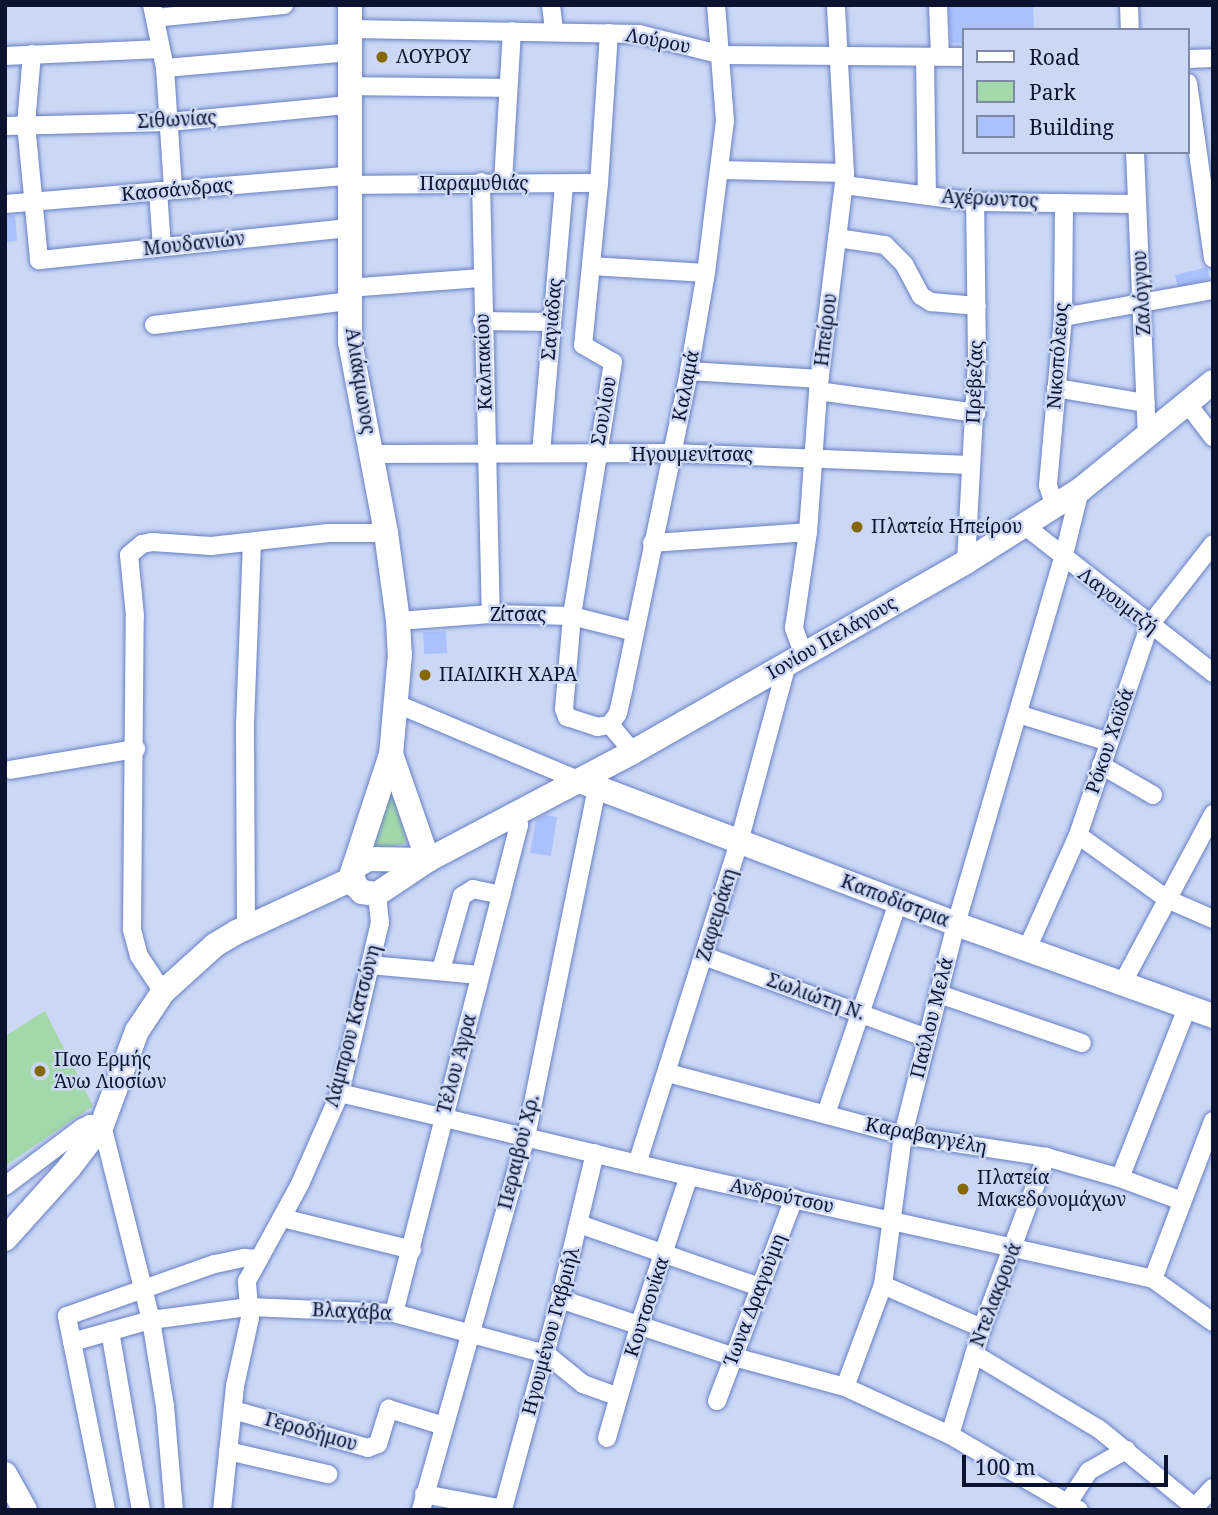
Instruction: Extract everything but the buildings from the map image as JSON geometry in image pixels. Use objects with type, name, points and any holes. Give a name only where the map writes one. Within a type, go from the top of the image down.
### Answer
[{"type":"street","points":[[162,247],[170,122],[165,68],[153,12],[284,5]]},
{"type":"street","points":[[551,5],[554,31]]},
{"type":"street","name":"Καλαμά","points":[[610,725],[618,713],[689,371],[706,274],[725,121],[722,55],[716,5]]},
{"type":"street","name":"Ηπείρου","points":[[795,659],[794,628],[808,531],[819,385],[844,179],[836,5]]},
{"type":"street","points":[[927,196],[938,5]]},
{"type":"street","points":[[1129,5],[1130,28]]},
{"type":"street","name":"Λούρου","points":[[165,68],[351,29],[639,34],[722,55],[962,57]]},
{"type":"street","name":"Αλιάκμωνος","points":[[351,29],[348,181],[350,342],[386,533],[398,621],[397,704],[391,754],[353,873]]},
{"type":"street","points":[[503,182],[512,31]]},
{"type":"street","name":"Σουλίου","points":[[609,33],[599,183],[583,345],[613,362],[572,616],[564,709],[567,717],[597,727],[610,725]]},
{"type":"street","points":[[5,56],[161,49]]},
{"type":"street","points":[[32,54],[26,124],[32,201]]},
{"type":"street","points":[[1190,59],[1213,58]]},
{"type":"street","name":"Σιθωνίας","points":[[5,126],[170,122],[349,96],[507,88]]},
{"type":"street","points":[[1190,97],[1213,258]]},
{"type":"street","name":"Ζαλόγγου","points":[[1135,154],[1144,301],[1147,434]]},
{"type":"street","name":"Αχέρωντος","points":[[721,170],[844,179],[927,196],[975,202],[1137,204]]},
{"type":"street","name":"Παραμυθιάς","points":[[348,181],[564,185],[599,183]]},
{"type":"street","name":"Κασσάνδρας","points":[[5,204],[166,191],[348,181]]},
{"type":"street","name":"Καλπακίου","points":[[481,182],[481,278],[491,614]]},
{"type":"street","name":"Σαγιάδας","points":[[541,453],[564,185]]},
{"type":"street","name":"Μουδανιών","points":[[32,201],[39,260],[349,228]]},
{"type":"street","name":"Πρέβεζας","points":[[966,562],[970,465],[976,413],[975,202]]},
{"type":"street","name":"Νικοπόλεως","points":[[1055,507],[1048,485],[1063,317],[1064,203]]},
{"type":"street","points":[[837,237],[885,245],[904,264],[921,296],[931,302],[977,306]]},
{"type":"street","points":[[591,266],[706,274]]},
{"type":"street","points":[[154,325],[481,278]]},
{"type":"street","points":[[1063,317],[1213,290]]},
{"type":"street","points":[[482,321],[552,322]]},
{"type":"street","points":[[689,371],[819,385],[976,413]]},
{"type":"street","name":"Ιονίου Πελάγους","points":[[376,894],[428,860],[516,815],[588,785],[634,751],[1025,526],[1080,489],[1213,382]]},
{"type":"street","points":[[1056,388],[1146,403]]},
{"type":"street","points":[[1187,402],[1213,437]]},
{"type":"street","name":"Ηγουμενίτσας","points":[[372,454],[672,453],[815,456],[970,465]]},
{"type":"street","name":"Παύλου Μελά","points":[[845,1387],[883,1284],[902,1135],[956,924],[1063,559],[1080,489]]},
{"type":"street","name":"Λαγουμτζή","points":[[1025,526],[1063,559],[1213,673]]},
{"type":"street","points":[[652,543],[808,531]]},
{"type":"street","points":[[163,992],[139,956],[132,929],[136,749],[135,616],[129,555],[142,544],[152,542],[211,546],[328,533],[386,533]]},
{"type":"street","points":[[246,927],[245,724],[252,542]]},
{"type":"street","name":"Ρόκου Χοϊδά","points":[[1027,949],[1078,835],[1149,626],[1212,548]]},
{"type":"street","name":"Ζίτσας","points":[[398,621],[491,614],[572,616],[635,632]]},
{"type":"street","name":"Ζαφειράκη","points":[[637,1164],[668,1073],[795,659]]},
{"type":"street","points":[[397,704],[588,785]]},
{"type":"street","points":[[1018,715],[1109,742]]},
{"type":"street","points":[[610,725],[634,751]]},
{"type":"street","points":[[10,770],[136,749]]},
{"type":"street","name":"Αλιάκμωνος","points":[[391,754],[428,860]]},
{"type":"street","points":[[1101,765],[1153,794]]},
{"type":"street","name":"Καποδίστρια","points":[[588,785],[956,924],[1213,1016]]},
{"type":"street","name":"Περαιβού Χρ.","points":[[423,1502],[526,1138],[588,785]]},
{"type":"street","points":[[1122,984],[1213,814]]},
{"type":"street","name":"Τέλου Άγρα","points":[[394,1313],[519,825],[516,815]]},
{"type":"street","points":[[1078,835],[1167,899],[1213,919]]},
{"type":"street","points":[[5,1239],[69,1168],[102,1125],[137,1031],[163,992],[215,945],[353,873],[369,859],[428,860]]},
{"type":"street","points":[[353,873],[362,892],[376,894]]},
{"type":"street","points":[[441,970],[462,897],[473,889],[501,895]]},
{"type":"street","name":"Λάμπρου Κατσώνη","points":[[222,1510],[233,1410],[249,1327],[247,1282],[282,1218],[340,1093],[380,923],[376,894]]},
{"type":"street","points":[[826,1114],[898,902]]},
{"type":"street","name":"Σωλιώτη Ν.","points":[[704,956],[927,1038]]},
{"type":"street","points":[[370,965],[480,975]]},
{"type":"street","points":[[939,995],[1082,1043]]},
{"type":"street","points":[[1120,1178],[1187,1008]]},
{"type":"street","name":"Καραβαγγέλη","points":[[668,1073],[902,1135],[1046,1157],[1120,1178],[1182,1201]]},
{"type":"street","name":"Ανδρούτσου","points":[[340,1093],[689,1176],[1153,1279],[1213,1322]]},
{"type":"street","points":[[1153,1279],[1213,1121]]},
{"type":"street","points":[[5,1186],[82,1129],[90,1124],[102,1125]]},
{"type":"street","points":[[102,1125],[151,1320],[165,1406],[174,1510]]},
{"type":"street","name":"Ηγουμένου Γαβριήλ","points":[[503,1509],[546,1354],[595,1153]]},
{"type":"street","name":"Ντελακρουά","points":[[950,1435],[982,1328],[1046,1157]]},
{"type":"street","name":"Κουτσονίκα","points":[[607,1438],[640,1323],[689,1176]]},
{"type":"street","name":"Ίωνα Δραγούμη","points":[[717,1401],[794,1199]]},
{"type":"street","points":[[282,1218],[412,1250]]},
{"type":"street","points":[[579,1223],[760,1287]]},
{"type":"street","points":[[106,1510],[67,1316],[72,1312],[215,1264],[244,1258],[259,1259]]},
{"type":"street","points":[[883,1284],[982,1328]]},
{"type":"street","points":[[560,1299],[640,1323],[734,1357],[845,1387],[950,1435],[1074,1507],[1089,1471],[1126,1451]]},
{"type":"street","name":"Βλαχάβα","points":[[72,1342],[151,1320],[248,1307],[394,1313],[546,1354],[583,1384],[618,1397]]},
{"type":"street","points":[[110,1331],[141,1510]]},
{"type":"street","points":[[974,1354],[1099,1429],[1197,1508],[1213,1488]]},
{"type":"street","name":"Γεροδήμου","points":[[233,1410],[368,1448],[378,1444],[389,1409],[444,1426]]},
{"type":"street","points":[[228,1451],[328,1474]]},
{"type":"street","points":[[5,1474],[25,1510]]},
{"type":"street","points":[[423,1502],[503,1509]]},
{"type":"green space","points":[[390,783],[407,843],[366,852]]},
{"type":"green space","name":"Παο Ερμής Άνω Λιοσίων","points":[[45,1011],[93,1106],[5,1166],[5,1036]]},
{"type":"place","name":"ΛΟΥΡΟΥ","points":[[382,57]]},
{"type":"place","name":"Πλατεία Ηπείρου","points":[[857,527]]},
{"type":"place","name":"ΠΑΙΔΙΚΗ ΧΑΡΑ","points":[[425,675]]},
{"type":"place","name":"Παο Ερμής Άνω Λιοσίων","points":[[40,1071]]},
{"type":"place","name":"Πλατεία Μακεδονομάχων","points":[[963,1189]]}]
